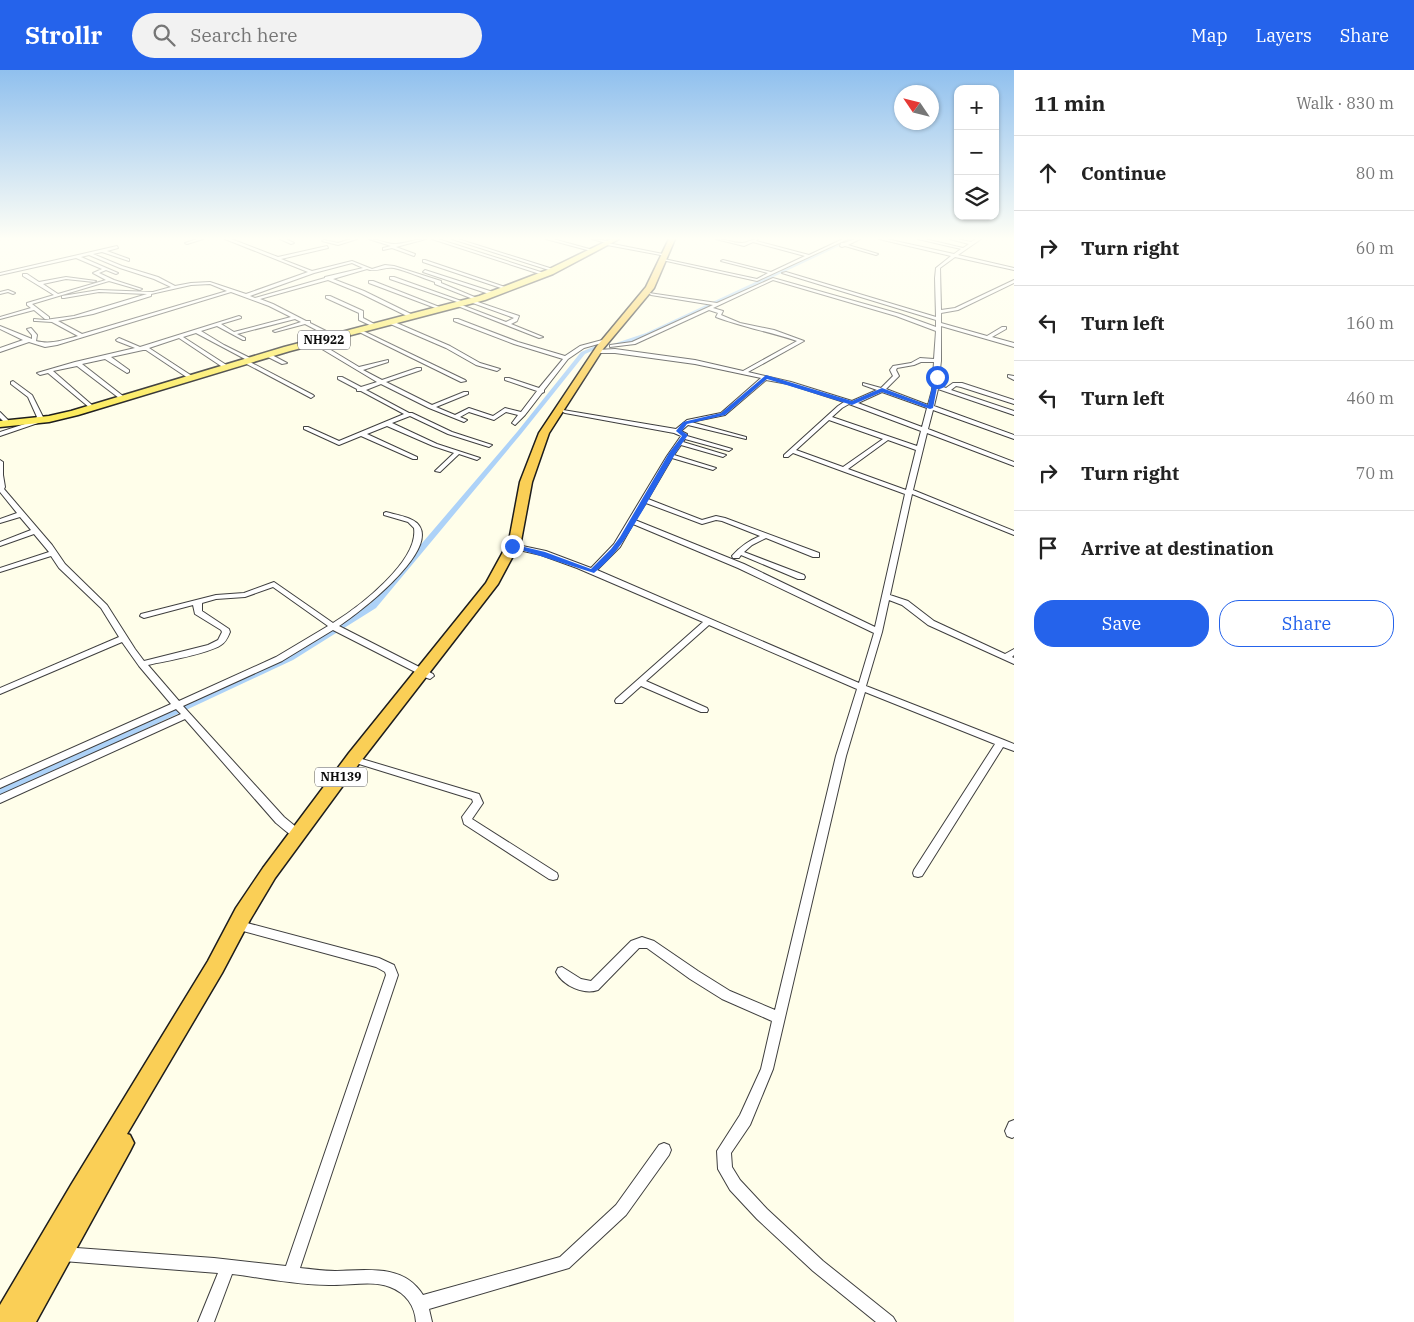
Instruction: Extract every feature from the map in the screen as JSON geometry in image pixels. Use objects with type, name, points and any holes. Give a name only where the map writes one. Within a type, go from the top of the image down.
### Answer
[{"type":"highway","name":"NH139","points":[[516,547],[526,482],[544,433],[605,347],[646,297]]},
{"type":"highway","name":"NH139","points":[[22,1322],[122,1141],[247,928],[293,856],[492,584],[516,547],[546,445],[605,347]]},
{"type":"highway","name":"NH139","points":[[5,1322],[215,967],[243,914],[297,834],[426,674]]},
{"type":"main road","points":[[437,309],[480,297]]},
{"type":"main road","points":[[473,300],[480,297]]},
{"type":"main road","name":"NH922","points":[[2,420],[40,419],[74,413],[226,367],[437,309]]},
{"type":"main road","points":[[40,419],[190,376],[214,371]]},
{"type":"street","points":[[47,318],[29,304],[60,297]]},
{"type":"street","points":[[36,320],[42,323],[54,321],[89,313],[139,297]]},
{"type":"street","points":[[0,350],[27,340],[34,340],[48,345],[206,297]]},
{"type":"street","points":[[250,297],[308,322],[334,337]]},
{"type":"street","points":[[255,299],[261,297]]},
{"type":"street","points":[[329,297],[361,312],[361,319],[376,326]]},
{"type":"street","points":[[373,297],[411,316]]},
{"type":"street","points":[[409,297],[437,309]]},
{"type":"street","points":[[443,297],[541,337]]},
{"type":"street","points":[[467,297],[517,317],[516,320],[506,324]]},
{"type":"street","points":[[685,297],[716,303]]},
{"type":"street","points":[[515,423],[566,358],[582,347],[621,346],[633,343],[729,297]]},
{"type":"street","points":[[839,297],[892,313],[939,321],[956,309],[980,297]]},
{"type":"street","points":[[863,297],[1014,345]]},
{"type":"street","points":[[888,1322],[856,1298],[788,1239],[735,1185],[725,1168],[724,1151],[745,1120],[767,1068],[841,756],[878,632],[935,386],[938,361],[938,297]]},
{"type":"street","points":[[0,318],[35,308]]},
{"type":"street","points":[[708,308],[721,312],[718,316],[738,324],[772,331],[801,341],[745,372]]},
{"type":"street","points":[[40,373],[141,348],[239,317]]},
{"type":"street","points":[[234,333],[296,317]]},
{"type":"street","points":[[456,320],[503,339],[566,358]]},
{"type":"street","points":[[54,321],[82,336]]},
{"type":"street","points":[[275,331],[308,322]]},
{"type":"street","points":[[390,322],[448,347],[478,364],[497,370]]},
{"type":"street","points":[[217,324],[244,339]]},
{"type":"street","points":[[0,327],[27,340]]},
{"type":"street","points":[[987,338],[1004,328]]},
{"type":"street","points":[[29,329],[35,335],[34,340]]},
{"type":"street","points":[[359,330],[463,381]]},
{"type":"street","points":[[196,331],[311,396]]},
{"type":"street","points":[[181,336],[181,338],[226,367]]},
{"type":"street","points":[[119,340],[148,349],[190,376]]},
{"type":"street","points":[[314,342],[431,407],[464,420]]},
{"type":"street","points":[[605,347],[690,361],[766,377],[851,403],[1014,464]]},
{"type":"street","points":[[268,355],[284,363]]},
{"type":"street","points":[[105,356],[126,371]]},
{"type":"street","points":[[786,456],[829,418],[851,403],[882,390],[895,378],[896,374],[893,370],[895,367],[912,364],[920,360],[938,361]]},
{"type":"street","points":[[360,369],[386,361]]},
{"type":"street","points":[[77,363],[121,397]]},
{"type":"street","points":[[49,370],[90,406]]},
{"type":"street","points":[[359,390],[419,370]]},
{"type":"street","points":[[678,431],[685,423],[723,414],[766,377]]},
{"type":"street","points":[[340,378],[408,415],[460,436],[489,445]]},
{"type":"street","points":[[507,379],[542,391]]},
{"type":"street","points":[[0,434],[40,419],[30,396],[13,383]]},
{"type":"street","points":[[866,384],[1014,437]]},
{"type":"street","points":[[947,390],[958,384],[1014,402]]},
{"type":"street","points":[[935,386],[1014,413]]},
{"type":"street","points":[[431,407],[466,393]]},
{"type":"street","points":[[445,419],[468,410],[494,418],[505,410],[523,414]]},
{"type":"street","points":[[565,411],[678,431],[685,434],[617,545],[592,572]]},
{"type":"street","points":[[306,428],[338,443],[408,415]]},
{"type":"street","points":[[829,418],[919,449]]},
{"type":"street","points":[[432,425],[438,422]]},
{"type":"street","points":[[386,423],[430,443],[478,458]]},
{"type":"street","points":[[685,423],[744,438]]},
{"type":"street","points":[[362,434],[415,458]]},
{"type":"street","points":[[844,469],[888,438]]},
{"type":"street","points":[[682,440],[729,449]]},
{"type":"street","points":[[682,440],[723,454]]},
{"type":"street","points":[[792,451],[909,492],[1014,533]]},
{"type":"street","points":[[438,471],[458,452]]},
{"type":"street","points":[[1003,460],[1014,455]]},
{"type":"street","points":[[670,456],[713,468]]},
{"type":"street","points":[[0,462],[0,489],[68,572],[104,607],[142,664],[280,820],[297,834]]},
{"type":"street","points":[[645,500],[702,522],[719,518],[816,555]]},
{"type":"street","points":[[0,521],[21,514]]},
{"type":"street","points":[[0,784],[277,660],[334,627],[377,595],[403,566],[414,550],[418,539],[417,527],[410,522],[386,514]]},
{"type":"street","points":[[632,521],[730,562],[878,632]]},
{"type":"street","points":[[0,544],[36,531]]},
{"type":"street","points":[[730,562],[749,542],[765,536]]},
{"type":"street","points":[[516,547],[555,557],[861,687],[1014,748]]},
{"type":"street","points":[[739,552],[801,577]]},
{"type":"street","points":[[0,570],[53,553]]},
{"type":"street","points":[[144,616],[222,596],[245,595],[274,584],[334,627],[426,674]]},
{"type":"street","points":[[886,596],[905,603],[932,623],[1014,661]]},
{"type":"street","points":[[142,664],[204,649],[213,646],[223,639],[226,632],[225,629],[198,612],[197,605],[199,601]]},
{"type":"street","points":[[619,701],[707,622]]},
{"type":"street","points":[[0,690],[124,638]]},
{"type":"street","points":[[1005,657],[1014,652]]},
{"type":"street","points":[[641,682],[704,710]]},
{"type":"street","points":[[0,799],[187,716]]},
{"type":"street","points":[[918,873],[1001,742]]},
{"type":"street","points":[[362,762],[476,797],[478,803],[467,817],[468,821],[554,876]]},
{"type":"street","points":[[247,928],[379,963],[390,969],[392,975],[291,1274]]},
{"type":"street","points":[[562,972],[579,985],[586,987],[594,986],[635,944],[642,942],[650,944],[726,995],[779,1018]]},
{"type":"street","points":[[420,1304],[564,1263],[621,1210],[664,1150]]},
{"type":"street","points":[[60,1254],[102,1259],[228,1267],[329,1278],[383,1278],[395,1281],[413,1294],[420,1304],[424,1322]]},
{"type":"street","points":[[206,1322],[228,1267]]},
{"type":"waterway","points":[[616,344],[642,337],[726,297]]},
{"type":"waterway","points":[[0,793],[290,658],[373,606],[519,433],[583,353],[602,345]]},
{"type":"route","points":[[512,546],[543,553],[592,572],[613,551],[623,537],[672,453],[685,435],[678,431],[685,423],[723,414],[766,377],[852,403],[882,390],[930,408],[937,377]]}]
